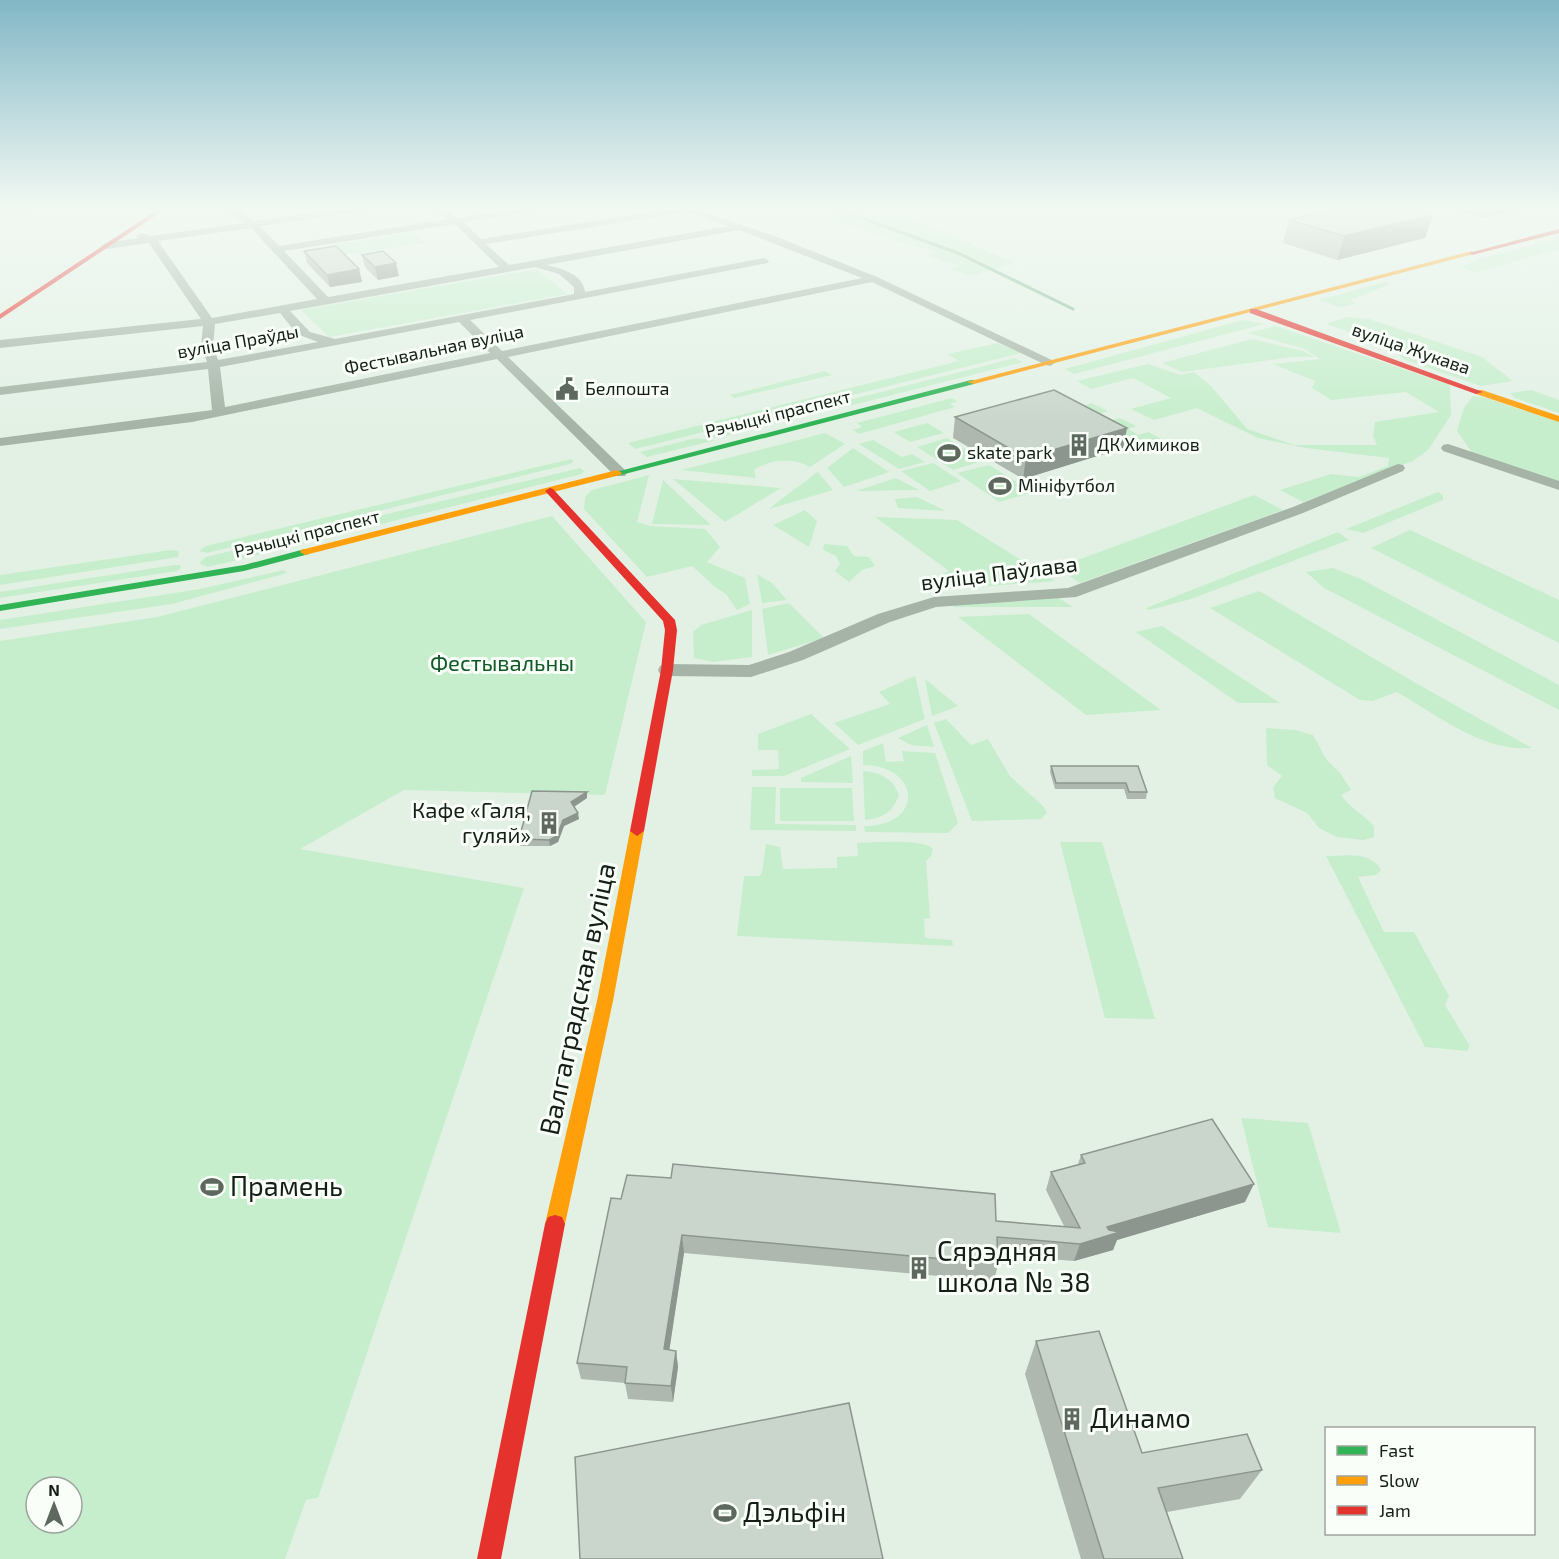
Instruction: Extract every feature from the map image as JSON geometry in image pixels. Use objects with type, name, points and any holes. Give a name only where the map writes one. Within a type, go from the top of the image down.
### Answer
[{"type":"main road","points":[[0,317],[57,279]]},
{"type":"main road","name":"Рэчыцкі праспект","points":[[0,608],[244,568],[1376,279]]},
{"type":"main road","name":"вуліца Жукава","points":[[1253,311],[1380,358],[1559,419]]},
{"type":"main road","name":"Валгаградская вуліца","points":[[489,1559],[543,1279],[605,1001],[667,670],[671,630],[669,620],[550,491]]},
{"type":"street","points":[[179,279],[209,322],[207,346],[214,365],[219,413]]},
{"type":"street","points":[[304,279],[325,301]]},
{"type":"street","points":[[0,344],[209,322],[447,279]]},
{"type":"street","points":[[571,279],[579,286],[580,295]]},
{"type":"street","name":"вуліца Праўды","points":[[0,391],[214,365],[668,279]]},
{"type":"street","points":[[873,279],[1050,362]]},
{"type":"street","name":"Фестывальная вуліца","points":[[0,442],[219,413],[873,279]]},
{"type":"street","points":[[283,309],[301,333],[310,338],[350,339]]},
{"type":"street","points":[[462,319],[620,473]]},
{"type":"street","points":[[1448,448],[1559,486]]},
{"type":"street","name":"вуліца Паўлава","points":[[667,670],[751,671],[796,656],[884,618],[934,602],[1070,593],[1298,510],[1398,468]]},
{"type":"green space","points":[[481,279],[549,279],[567,294],[329,337],[301,310]]},
{"type":"green space","points":[[1385,282],[1391,284],[1350,300],[1355,304],[1340,307],[1319,300]]},
{"type":"green space","points":[[1347,317],[1369,319],[1482,357],[1513,381],[1481,386],[1403,359],[1387,345],[1326,324]]},
{"type":"green space","points":[[1243,320],[1264,324],[1074,374],[1065,369]]},
{"type":"green space","points":[[1276,326],[1450,385],[1451,415],[1428,450],[1413,461],[1303,502],[1280,490],[1331,474],[1359,477],[1388,466],[1389,458],[1306,448],[1258,438],[1197,408],[1154,420],[1131,409],[1171,398],[1133,378],[1091,389],[1077,381],[1148,364],[1181,375],[1194,372],[1212,387],[1247,429],[1294,445],[1377,445],[1373,436],[1375,422],[1439,412],[1406,392],[1332,400],[1312,388],[1315,381],[1273,364],[1320,359],[1305,349],[1248,333]]},
{"type":"green space","points":[[1252,339],[1303,351],[1315,357],[1293,357],[1182,372],[1162,363]]},
{"type":"green space","points":[[998,343],[1021,353],[635,449],[628,443],[959,361],[948,354]]},
{"type":"green space","points":[[1015,358],[1023,362],[845,407],[783,417]]},
{"type":"green space","points":[[825,371],[832,375],[735,398],[730,395]]},
{"type":"green space","points":[[1531,390],[1559,400],[1559,413],[1515,398],[1510,393]]},
{"type":"green space","points":[[1473,396],[1486,398],[1559,422],[1559,486],[1475,457],[1457,431],[1464,408]]},
{"type":"green space","points":[[952,398],[957,401],[950,404],[955,407],[859,434],[853,430],[862,427],[857,423]]},
{"type":"green space","points":[[1075,402],[1084,406],[1091,403],[1108,411],[1099,414],[1112,420],[1120,418],[1136,426],[1128,429],[1139,435],[1148,432],[1164,440],[1147,446],[1137,441],[1131,443],[1114,433]]},
{"type":"green space","points":[[770,419],[776,423],[717,438],[702,437]]},
{"type":"green space","points":[[927,423],[944,433],[910,442],[894,432]]},
{"type":"green space","points":[[825,433],[845,444],[810,467],[789,461],[767,463],[754,470],[756,478],[681,470]]},
{"type":"green space","points":[[696,438],[716,440],[647,457],[640,452]]},
{"type":"green space","name":"skate park","points":[[947,438],[983,461],[953,470],[917,447]]},
{"type":"green space","points":[[873,440],[902,457],[912,454],[925,462],[899,469],[859,444]]},
{"type":"green space","points":[[853,448],[889,472],[844,487],[827,468]]},
{"type":"green space","points":[[571,459],[574,461],[570,464],[207,553],[199,551],[206,546]]},
{"type":"green space","points":[[933,463],[961,481],[930,491],[901,471]]},
{"type":"green space","name":"Мініфутбол","points":[[989,465],[1034,492],[999,502],[957,473]]},
{"type":"green space","points":[[580,468],[584,471],[582,474],[225,563],[207,567],[199,563],[206,557]]},
{"type":"green space","points":[[818,472],[833,490],[769,509],[808,480]]},
{"type":"green space","points":[[649,475],[637,522],[650,526],[705,529],[720,547],[707,562],[745,578],[750,604],[737,610],[726,594],[692,566],[647,577],[584,509],[585,497],[592,490]]},
{"type":"green space","points":[[896,478],[919,490],[856,491]]},
{"type":"green space","points":[[673,479],[781,488],[725,522]]},
{"type":"green space","points":[[663,480],[711,525],[652,524]]},
{"type":"green space","points":[[1438,492],[1443,495],[1443,500],[1363,533],[1346,529]]},
{"type":"green space","points":[[1254,495],[1283,510],[1080,583],[1056,568]]},
{"type":"green space","points":[[917,497],[946,511],[898,508],[895,499]]},
{"type":"green space","points":[[805,510],[817,521],[809,547],[773,525]]},
{"type":"green space","name":"Прамень","points":[[552,516],[646,622],[605,795],[404,790],[300,849],[524,888],[318,1498],[306,1500],[285,1559],[0,1559],[0,641],[157,617]]},
{"type":"green space","points":[[875,517],[957,520],[1055,581],[937,590],[926,581],[949,571]]},
{"type":"green space","points":[[1410,530],[1559,600],[1559,643],[1371,548]]},
{"type":"green space","points":[[1338,532],[1349,540],[1191,599],[1149,610],[1146,608]]},
{"type":"green space","points":[[824,544],[847,546],[854,556],[869,557],[875,566],[862,570],[849,582],[835,571],[840,564],[836,556],[823,550]]},
{"type":"green space","points":[[171,550],[179,551],[178,557],[0,585],[0,575]]},
{"type":"green space","points":[[180,565],[181,568],[177,571],[0,598],[0,592]]},
{"type":"green space","points":[[1333,568],[1361,579],[1559,685],[1559,710],[1324,588],[1306,572]]},
{"type":"green space","points":[[284,570],[287,573],[172,604],[0,629],[0,620],[200,589]]},
{"type":"green space","points":[[757,574],[772,583],[787,600],[762,603]]},
{"type":"green space","points":[[1259,591],[1532,748],[1514,748],[1478,738],[1462,731],[1397,692],[1373,701],[1360,700],[1210,608]]},
{"type":"green space","points":[[1047,596],[1059,598],[1073,607],[954,607],[951,603]]},
{"type":"green space","points":[[789,603],[824,638],[768,655],[762,609]]},
{"type":"green space","points":[[752,610],[752,657],[713,662],[694,658],[693,632],[701,625]]},
{"type":"green space","points":[[1029,614],[1161,710],[1086,715],[958,617]]},
{"type":"green space","points":[[1162,626],[1280,703],[1238,703],[1136,632]]},
{"type":"green space","points":[[915,676],[925,719],[858,745],[834,723],[890,704],[879,692]]},
{"type":"green space","points":[[925,679],[958,706],[932,716]]},
{"type":"green space","points":[[811,714],[850,749],[784,776],[752,776],[752,770],[779,769],[778,750],[758,750],[758,734]]},
{"type":"green space","points":[[946,719],[971,745],[988,739],[1010,776],[1043,806],[1047,813],[1041,819],[972,821],[934,723]]},
{"type":"green space","points":[[927,725],[934,747],[911,745],[898,738]]},
{"type":"green space","points":[[1266,728],[1295,730],[1313,735],[1326,759],[1340,773],[1351,790],[1341,795],[1374,826],[1374,837],[1363,840],[1337,837],[1319,828],[1307,813],[1275,798],[1273,787],[1282,776],[1267,765]]},
{"type":"green space","points":[[883,743],[886,762],[904,761],[902,751],[935,753],[958,823],[948,833],[865,832],[864,826],[884,823],[897,817],[906,807],[908,796],[905,785],[896,775],[882,768],[863,765],[863,751]]},
{"type":"green space","points":[[851,756],[853,783],[801,782],[801,778]]},
{"type":"green space","points":[[863,771],[886,777],[897,789],[899,795],[894,806],[887,813],[865,820]]},
{"type":"green space","points":[[752,787],[776,787],[775,824],[856,825],[856,831],[750,830]]},
{"type":"green space","points":[[780,788],[852,788],[854,821],[780,821]]},
{"type":"green space","points":[[908,842],[919,843],[933,849],[926,861],[930,918],[924,919],[925,938],[952,940],[953,946],[737,936],[744,876],[759,876],[762,873],[766,844],[780,847],[783,869],[837,868],[837,857],[858,856],[857,843]]},
{"type":"green space","points":[[1060,842],[1102,842],[1155,1019],[1105,1018]]},
{"type":"green space","points":[[1357,855],[1371,859],[1381,870],[1376,875],[1358,877],[1384,932],[1414,932],[1449,996],[1445,1005],[1470,1046],[1467,1051],[1425,1047],[1326,856]]},
{"type":"green space","points":[[1241,1118],[1308,1123],[1341,1233],[1268,1227]]},
{"type":"building","points":[[1054,390],[1127,428],[1026,458],[955,417]]},
{"type":"building","points":[[1051,766],[1138,766],[1147,792],[1129,792],[1126,783],[1056,783]]},
{"type":"building","name":"Кафе «Галя, гуляй»","points":[[532,791],[587,792],[571,802],[578,813],[563,820],[557,836],[549,840],[519,839]]},
{"type":"building","name":"Сярэдняя школа № 38","points":[[1212,1119],[1254,1184],[1107,1227],[1109,1230],[1120,1232],[1080,1244],[997,1237],[998,1264],[682,1235],[664,1349],[676,1351],[671,1386],[625,1383],[627,1367],[577,1363],[611,1198],[621,1199],[627,1175],[671,1178],[673,1164],[995,1194],[996,1221],[1080,1228],[1051,1172],[1085,1163],[1081,1155]]},
{"type":"building","points":[[1099,1331],[1142,1453],[1247,1434],[1262,1470],[1158,1488],[1183,1559],[1104,1559],[1036,1341]]},
{"type":"building","name":"Дэльфін","points":[[849,1403],[883,1559],[580,1559],[575,1457]]},
{"type":"waterway","points":[[1011,279],[1073,309]]},
{"type":"traffic: fast","points":[[617,473],[971,382]]},
{"type":"traffic: fast","points":[[0,608],[244,568],[305,552]]},
{"type":"traffic: slow","points":[[971,382],[1372,279]]},
{"type":"traffic: slow","points":[[1479,392],[1559,419]]},
{"type":"traffic: slow","points":[[305,552],[617,473]]},
{"type":"traffic: slow","points":[[555,1224],[605,1001],[637,831]]},
{"type":"traffic: jam","points":[[0,317],[58,279]]},
{"type":"traffic: jam","points":[[1253,311],[1479,392]]},
{"type":"traffic: jam","points":[[550,491],[669,620],[671,630],[667,670],[637,831]]},
{"type":"traffic: jam","points":[[489,1559],[555,1224]]},
{"type":"place","name":"Белпошта","points":[[567,389]]},
{"type":"place","name":"ДК Химиков","points":[[1079,445]]},
{"type":"place","name":"skate park","points":[[949,453]]},
{"type":"place","name":"Мініфутбол","points":[[1000,486]]},
{"type":"place","name":"Кафе «Галя, гуляй»","points":[[549,823]]},
{"type":"place","name":"Прамень","points":[[212,1187]]},
{"type":"place","name":"Сярэдняя школа № 38","points":[[919,1268]]},
{"type":"place","name":"Динамо","points":[[1072,1419]]},
{"type":"place","name":"Дэльфін","points":[[725,1513]]},
{"type":"park label","name":"Фестывальны","points":[[502,663]]}]
